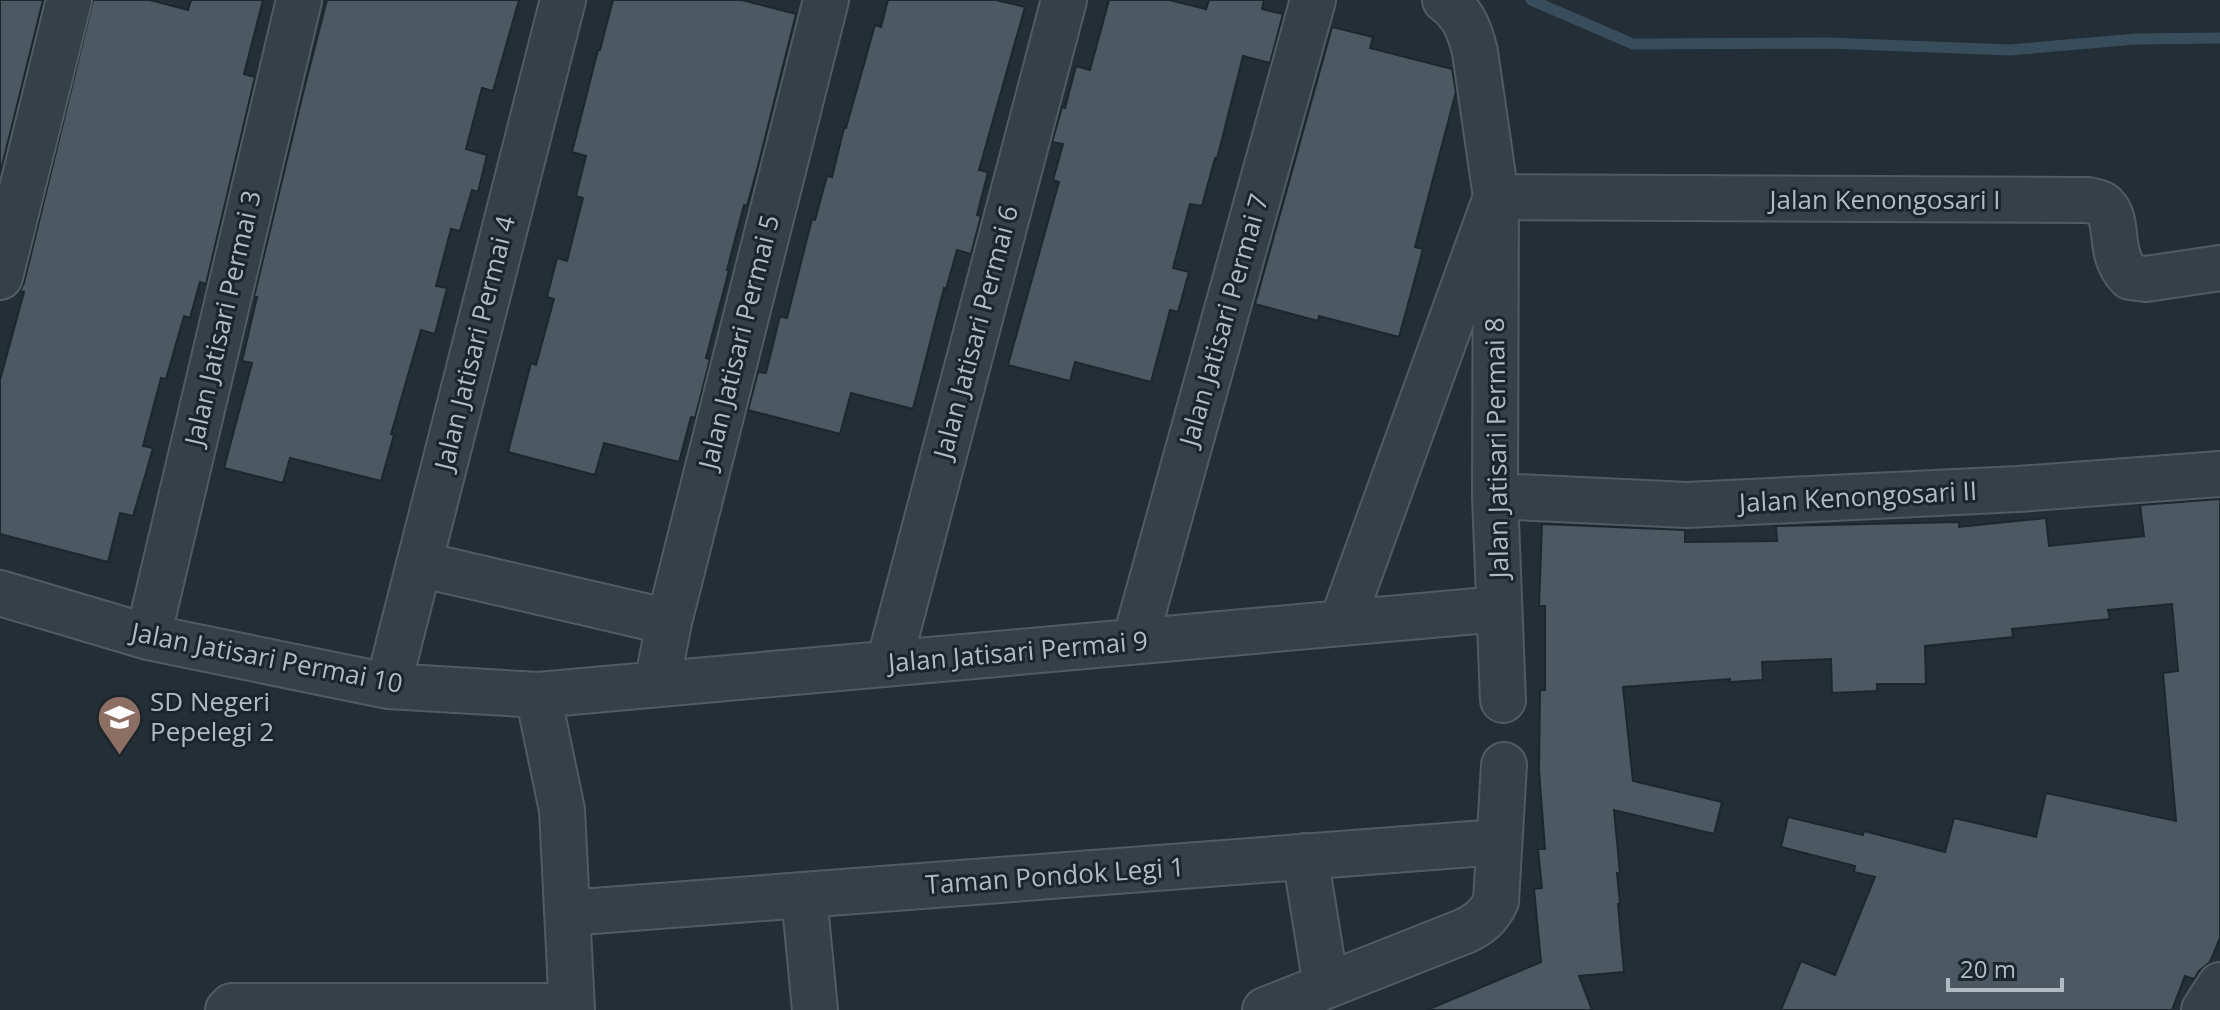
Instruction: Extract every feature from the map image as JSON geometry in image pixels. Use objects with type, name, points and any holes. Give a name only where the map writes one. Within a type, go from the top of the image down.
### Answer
[{"type":"street","points":[[0,277],[69,0]]},
{"type":"street","name":"Jalan Jatisari Permai 3","points":[[148,637],[299,0]]},
{"type":"street","name":"Jalan Jatisari Permai 4","points":[[388,686],[563,0]]},
{"type":"street","name":"Jalan Jatisari Permai 5","points":[[657,684],[669,622],[826,0]]},
{"type":"street","name":"Jalan Jatisari Permai 6","points":[[889,663],[1064,0]]},
{"type":"street","name":"Jalan Jatisari Permai 7","points":[[1135,641],[1313,0]]},
{"type":"street","name":"Jalan Jatisari Permai 8","points":[[1445,0],[1460,13],[1470,29],[1496,197],[1495,496],[1503,700]]},
{"type":"street","name":"Jalan Jatisari Permai 8","points":[[1342,622],[1496,197]]},
{"type":"street","name":"Jalan Kenongosari I","points":[[1496,197],[2088,200],[2099,202],[2111,216],[2117,257],[2130,277],[2146,279],[2220,268]]},
{"type":"street","name":"Jalan Kenongosari II","points":[[1495,496],[1687,505],[2018,489],[2220,474]]},
{"type":"street","points":[[419,564],[669,622]]},
{"type":"street","name":"Jalan Jatisari Permai 10","points":[[0,593],[148,637],[388,686],[538,695]]},
{"type":"street","name":"Jalan Jatisari Permai 9","points":[[538,695],[1499,609]]},
{"type":"street","points":[[228,1010],[232,1006],[572,1008],[562,810],[538,695]]},
{"type":"street","points":[[1265,1010],[1465,931],[1491,913],[1496,901],[1504,765]]},
{"type":"street","name":"Taman Pondok Legi 1","points":[[567,913],[1498,842]]},
{"type":"street","points":[[1305,856],[1326,986]]},
{"type":"street","points":[[804,895],[815,1010]]},
{"type":"street","points":[[2204,1010],[2220,985]]},
{"type":"building","points":[[0,0],[43,0],[0,174]]},
{"type":"building","points":[[93,0],[150,0],[188,10],[191,0],[263,0],[244,74],[255,77],[206,284],[200,282],[190,318],[184,316],[166,379],[161,378],[143,446],[153,448],[145,476],[133,516],[120,513],[108,562],[0,534],[0,380]]},
{"type":"building","points":[[327,0],[519,0],[493,91],[482,88],[466,149],[487,155],[478,192],[472,190],[460,231],[451,229],[436,286],[447,288],[435,334],[421,330],[381,481],[290,458],[283,483],[224,468],[252,363],[242,361],[257,297],[254,297]]},
{"type":"building","points":[[613,0],[742,0],[796,14],[758,166],[727,270],[695,418],[691,417],[679,462],[604,443],[595,475],[508,452],[531,363],[536,365],[554,299],[547,297],[557,258],[567,261],[583,198],[576,196],[586,156],[572,152]]},
{"type":"building","points":[[888,0],[996,0],[1025,7],[979,170],[988,172],[971,254],[957,250],[913,409],[851,393],[840,434],[748,410],[758,372],[766,373],[780,316],[787,318],[812,219],[815,220],[827,176],[832,177],[875,25],[881,27]]},
{"type":"building","points":[[1109,0],[1169,0],[1206,9],[1209,0],[1264,0],[1262,9],[1283,14],[1270,63],[1243,56],[1202,206],[1190,204],[1173,268],[1189,272],[1178,312],[1170,310],[1151,382],[1075,362],[1070,381],[1008,365],[1059,182],[1053,180],[1063,144],[1052,142],[1076,66],[1090,70]]},
{"type":"building","points":[[1332,27],[1373,37],[1370,48],[1452,69],[1456,92],[1415,247],[1423,249],[1399,337],[1319,316],[1318,321],[1255,304]]},
{"type":"building","points":[[2220,499],[2220,938],[2210,962],[2194,979],[2185,976],[2172,1010],[1781,1010],[1801,961],[1835,975],[1875,877],[1854,872],[1855,866],[1781,847],[1788,817],[1863,835],[1864,831],[1945,852],[1954,818],[2036,837],[2046,793],[2176,821],[2163,673],[2178,671],[2172,604],[2108,610],[2110,619],[2012,629],[2013,637],[1925,646],[1926,684],[1877,684],[1877,691],[1832,693],[1831,659],[1762,662],[1763,680],[1730,682],[1730,679],[1623,687],[1633,781],[1722,802],[1714,834],[1614,810],[1624,972],[1579,976],[1592,1010],[1427,1010],[1541,962],[1534,889],[1542,888],[1538,849],[1545,849],[1539,770],[1540,690],[1545,690],[1545,606],[1539,606],[1542,524],[1685,530],[1685,542],[1777,541],[1776,526],[1959,522],[1959,527],[2046,518],[2049,546],[2144,536],[2140,505]]},
{"type":"waterway","points":[[1531,0],[1633,44],[1829,43],[2010,50],[2136,39],[2220,38]]},
{"type":"place","name":"SD Negeri Pepelegi 2","points":[[119,756]]}]
